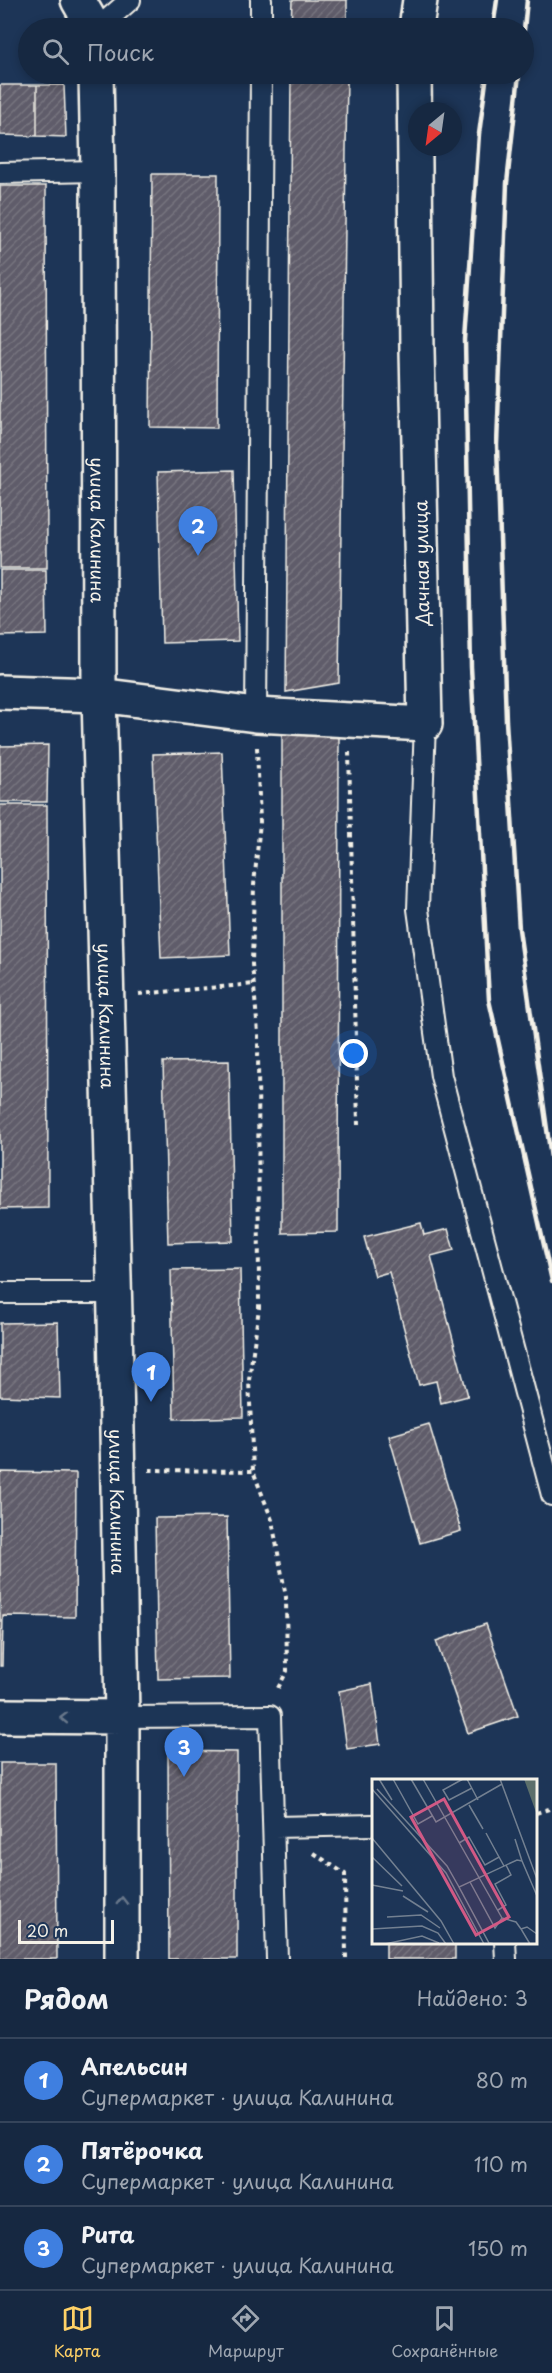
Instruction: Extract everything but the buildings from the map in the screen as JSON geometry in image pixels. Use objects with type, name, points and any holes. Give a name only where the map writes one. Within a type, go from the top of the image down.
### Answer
[{"type":"street","points":[[78,0],[88,18]]},
{"type":"street","points":[[417,18],[420,0]]},
{"type":"street","name":"улица Калинина","points":[[96,84],[99,171],[99,695],[118,1470],[122,1717],[122,1959]]},
{"type":"street","name":"Дачная улица","points":[[414,84],[425,724]]},
{"type":"street","points":[[0,692],[99,695],[256,715],[348,718],[425,724]]},
{"type":"street","points":[[0,1716],[122,1717]]},
{"type":"lane","points":[[109,18],[130,0]]},
{"type":"lane","points":[[261,0],[261,18]]},
{"type":"lane","points":[[256,715],[261,84]]},
{"type":"lane","points":[[0,173],[99,171]]},
{"type":"lane","points":[[425,724],[418,909],[441,1076],[552,1495]]},
{"type":"lane","points":[[0,1293],[114,1293]]},
{"type":"lane","points":[[122,1717],[270,1716],[277,1959]]},
{"type":"lane","points":[[274,1827],[372,1825]]},
{"type":"path","points":[[255,1716],[278,1689],[288,1671],[286,1597],[272,1520],[253,1471],[249,1380],[259,1308],[260,1197],[255,984],[252,964],[254,885],[260,822],[256,715]]},
{"type":"path","points":[[348,718],[358,1125]]},
{"type":"path","points":[[106,996],[255,984]]},
{"type":"path","points":[[118,1470],[253,1471]]},
{"type":"path","points":[[537,1813],[552,1808]]},
{"type":"path","points":[[345,1874],[346,1959]]},
{"type":"railway","points":[[494,18],[497,0]]},
{"type":"railway","points":[[525,18],[527,0]]},
{"type":"railway","points":[[486,84],[479,134],[465,340],[471,667],[489,1000],[552,1281]]},
{"type":"railway","points":[[518,84],[507,183],[497,445],[506,721],[519,929],[552,1165]]},
{"type":"place","name":"Пятёрочка","points":[[198,556]]},
{"type":"place","name":"Апельсин","points":[[151,1402]]},
{"type":"place","name":"Рита","points":[[184,1777]]}]
